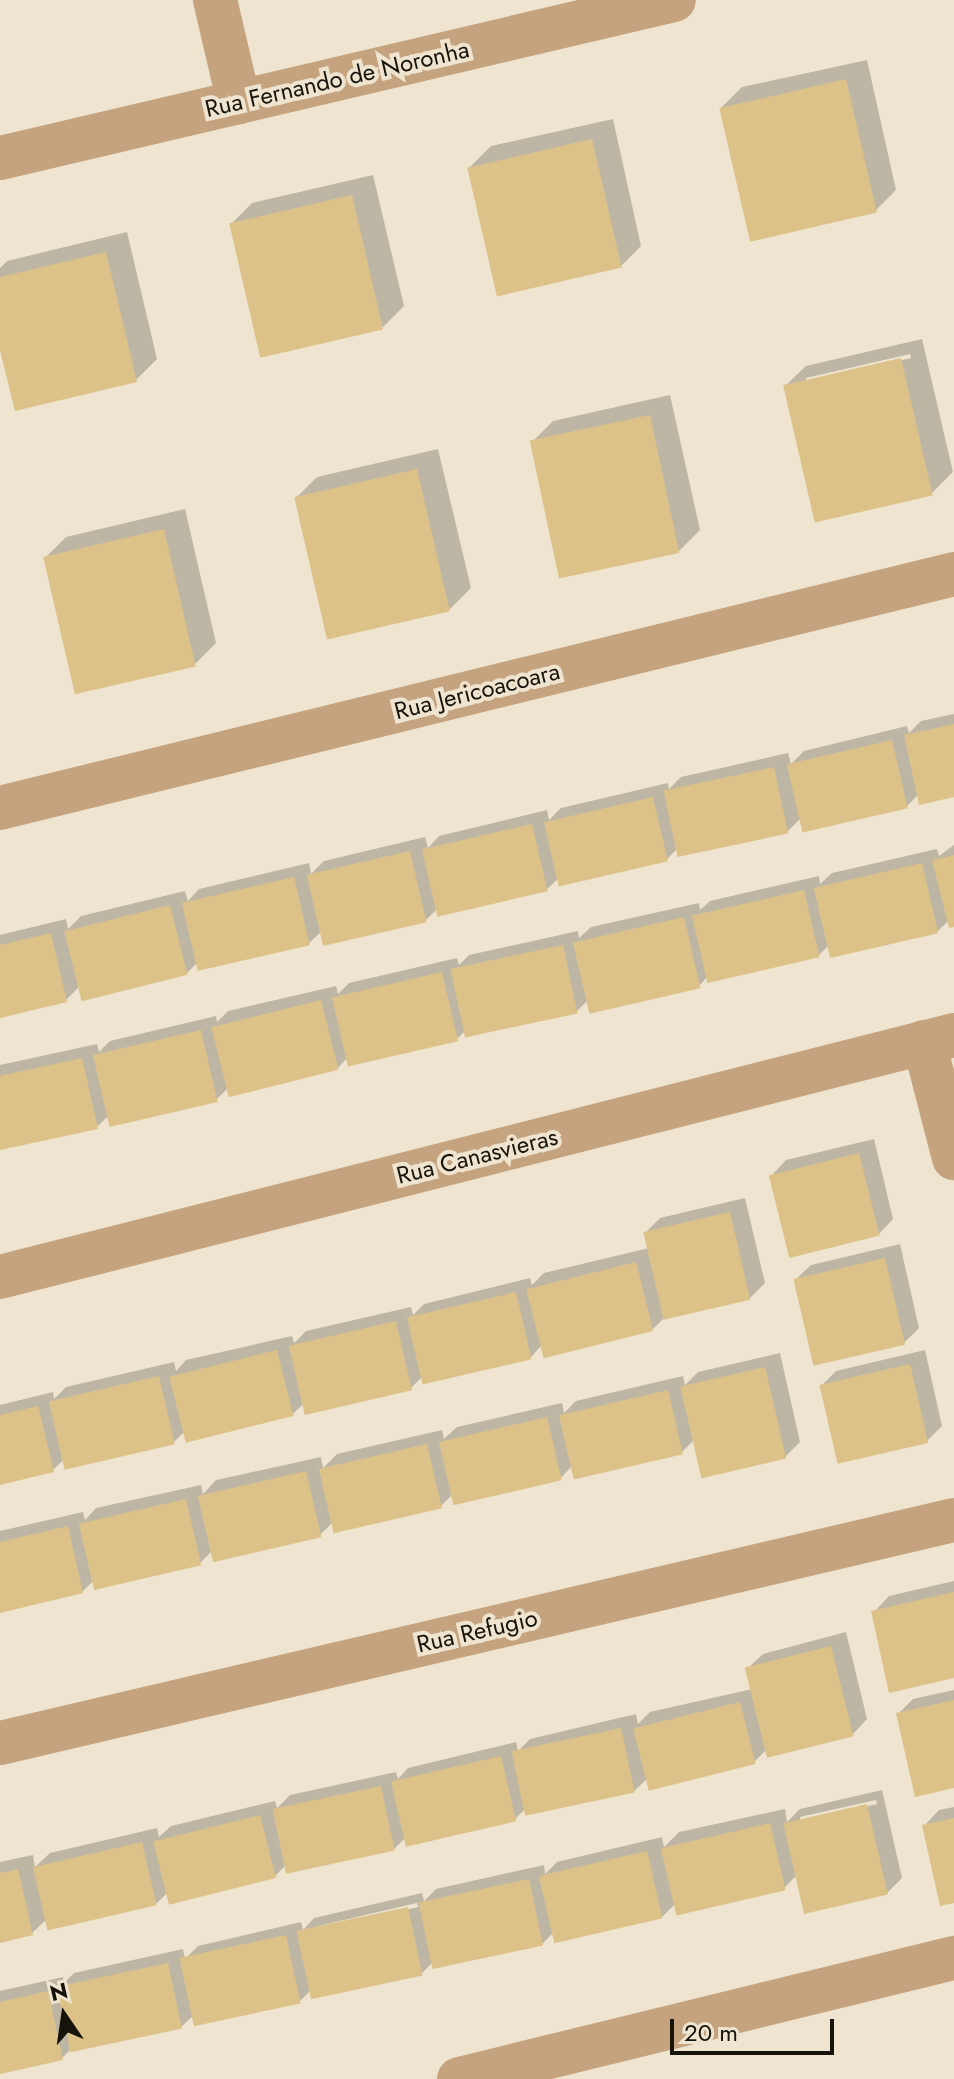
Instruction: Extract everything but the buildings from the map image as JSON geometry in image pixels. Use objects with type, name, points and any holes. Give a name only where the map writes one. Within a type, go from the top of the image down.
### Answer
[{"type":"street","points":[[215,0],[239,102]]},
{"type":"street","name":"Rua Fernando de Noronha","points":[[0,158],[674,0]]},
{"type":"street","name":"Rua Jericoacoara","points":[[0,808],[954,574]]},
{"type":"street","points":[[939,1038],[954,1158]]},
{"type":"street","name":"Rua Canasvieras","points":[[0,1277],[939,1038]]},
{"type":"street","name":"Rua Refugio","points":[[0,1743],[954,1520]]},
{"type":"street","points":[[459,2079],[954,1958]]}]
